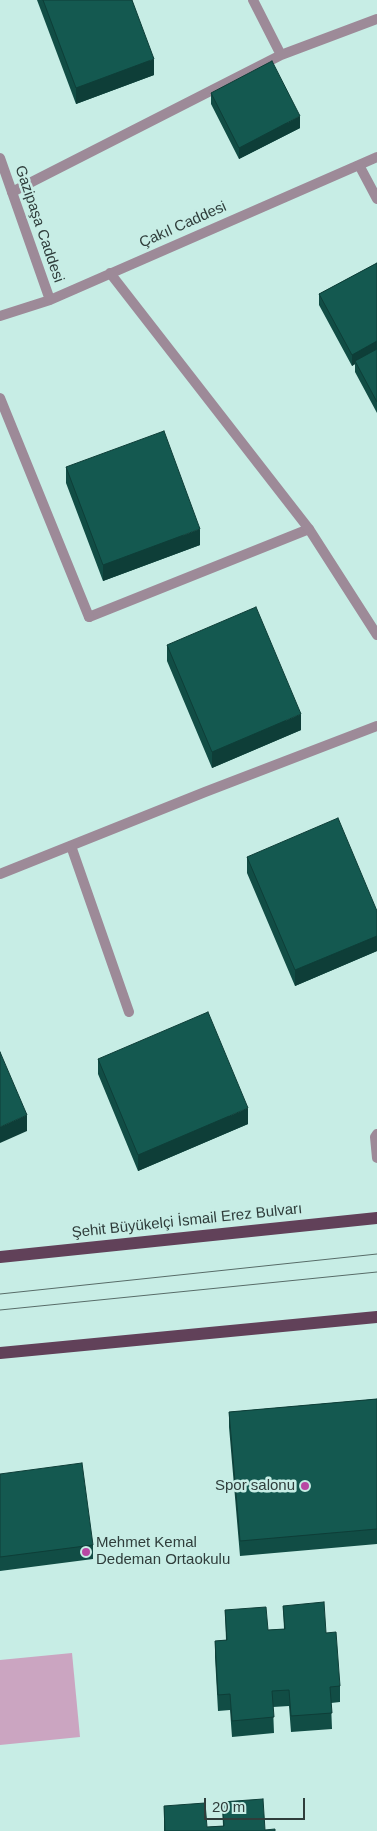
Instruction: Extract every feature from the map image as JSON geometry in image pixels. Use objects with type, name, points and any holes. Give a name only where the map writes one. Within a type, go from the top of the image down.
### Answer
[{"type":"main road","name":"Şehit Büyükelçi İsmail Erez Bulvarı","points":[[0,1257],[377,1218]]},
{"type":"main road","points":[[0,1353],[377,1317]]},
{"type":"street","points":[[253,0],[281,55]]},
{"type":"street","points":[[12,192],[281,55],[376,24]]},
{"type":"street","name":"Çakıl Caddesi","points":[[0,316],[50,300],[377,157]]},
{"type":"street","name":"Gazipaşa Caddesi","points":[[0,158],[50,300]]},
{"type":"street","points":[[359,165],[377,199]]},
{"type":"street","points":[[110,273],[309,529],[377,635]]},
{"type":"street","points":[[0,398],[89,617],[309,529]]},
{"type":"street","points":[[0,874],[377,726]]},
{"type":"street","points":[[71,846],[129,1012]]},
{"type":"street","points":[[377,1134],[375,1137],[377,1158]]},
{"type":"shaded area","points":[[72,1653],[80,1737],[0,1745],[0,1660]]},
{"type":"building","points":[[43,0],[132,0],[154,59],[76,88]]},
{"type":"building","points":[[272,61],[300,116],[239,148],[211,93]]},
{"type":"building","points":[[377,263],[377,341],[352,355],[319,294]]},
{"type":"building","points":[[377,349],[377,402],[355,361]]},
{"type":"building","points":[[164,431],[200,529],[103,565],[66,467]]},
{"type":"building","points":[[256,607],[301,714],[212,752],[167,645]]},
{"type":"building","points":[[338,818],[377,911],[377,936],[295,970],[247,857]]},
{"type":"building","points":[[208,1012],[248,1108],[138,1155],[98,1059]]},
{"type":"building","points":[[0,1052],[27,1115],[0,1127]]},
{"type":"building","name":"Spor salonu","points":[[377,1399],[377,1529],[240,1541],[229,1412]]},
{"type":"building","points":[[82,1463],[93,1545],[0,1557],[0,1474]]},
{"type":"building","points":[[324,1602],[326,1633],[336,1632],[340,1686],[330,1687],[332,1713],[291,1716],[289,1690],[272,1691],[274,1717],[232,1721],[230,1694],[218,1695],[215,1641],[227,1640],[225,1610],[266,1607],[268,1630],[285,1629],[283,1606]]},
{"type":"building","points":[[263,1799],[265,1830],[275,1829],[275,1831],[165,1831],[164,1806],[205,1803],[207,1827],[224,1826],[222,1802]]},
{"type":"tram line","points":[[0,1294],[377,1254]]},
{"type":"tram line","points":[[0,1310],[377,1272]]},
{"type":"place","name":"Spor salonu","points":[[305,1486]]},
{"type":"place","name":"Mehmet Kemal Dedeman Ortaokulu","points":[[86,1552]]}]
